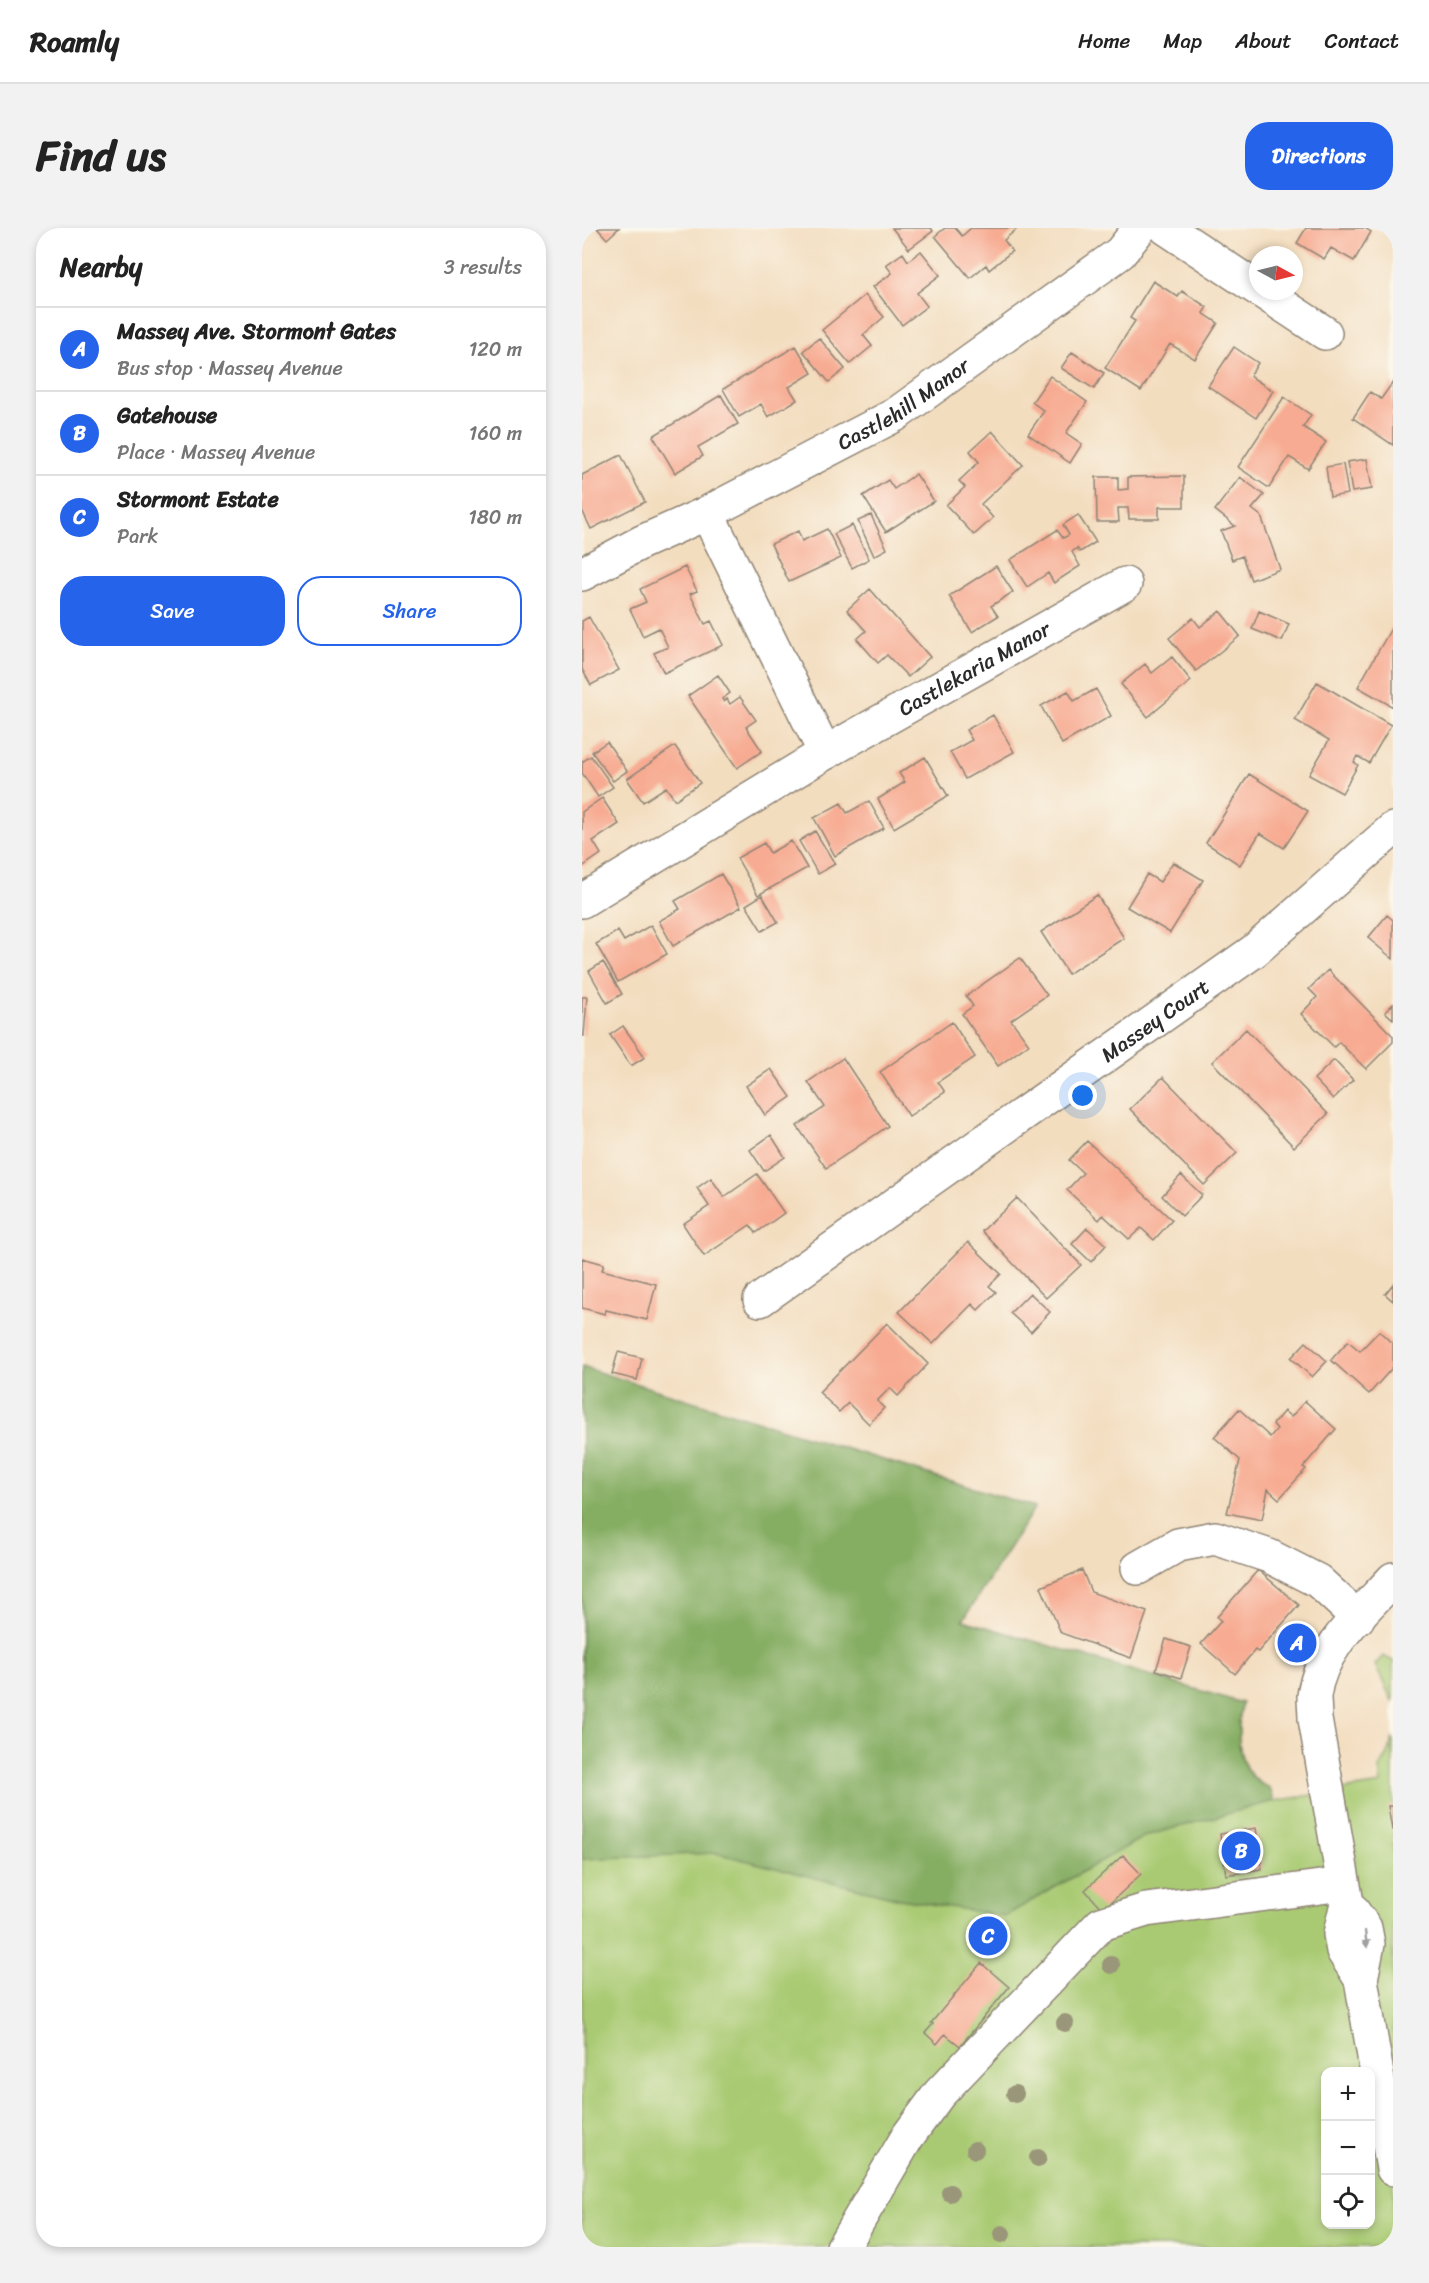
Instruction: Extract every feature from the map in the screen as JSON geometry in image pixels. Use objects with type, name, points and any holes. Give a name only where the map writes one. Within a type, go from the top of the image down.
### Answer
[{"type":"street","name":"Castlehill Manor","points":[[582,574],[642,542],[707,513],[895,415],[1120,253],[1140,228]]},
{"type":"street","points":[[1166,228],[1249,283]]},
{"type":"street","points":[[1275,300],[1325,333]]},
{"type":"street","points":[[707,513],[825,753]]},
{"type":"street","name":"Castlekaria Manor","points":[[582,901],[825,753],[1125,584]]},
{"type":"street","name":"Massey Court","points":[[760,1300],[1254,951],[1393,829]]},
{"type":"street","points":[[1138,1568],[1178,1545],[1215,1538],[1269,1556],[1318,1581],[1358,1618]]},
{"type":"street","points":[[1393,1579],[1336,1642],[1322,1665],[1314,1696],[1315,1719],[1345,1894],[1365,1928],[1368,1944],[1361,1979],[1393,2169]]},
{"type":"street","points":[[843,2247],[908,2136],[939,2094],[1101,1924],[1146,1910],[1345,1894]]},
{"type":"green space","points":[[582,1367],[1035,1507],[963,1620],[1242,1703],[1239,1740],[1244,1764],[1250,1774],[1270,1788],[1274,1801],[1381,1784],[1379,1768],[1387,1756],[1393,1738],[1393,2247],[582,2247]]},
{"type":"green space","points":[[582,1367],[1035,1507],[963,1620],[1242,1703],[1239,1740],[1244,1764],[1250,1774],[1270,1788],[1274,1801],[1145,1836],[1005,1916],[900,1899],[716,1853],[582,1859]]},
{"type":"green space","points":[[1383,1656],[1393,1661],[1393,1703],[1375,1665]]},
{"type":"building","points":[[597,228],[619,228],[607,239]]},
{"type":"building","points":[[892,228],[931,228],[933,231],[909,249]]},
{"type":"building","points":[[945,228],[955,228],[962,236],[971,228],[1018,228],[1004,240],[1012,251],[989,270],[986,265],[970,278],[935,236]]},
{"type":"building","points":[[1306,228],[1365,228],[1371,232],[1354,261],[1331,248],[1324,259],[1297,243]]},
{"type":"building","points":[[921,251],[940,275],[917,293],[927,306],[902,325],[873,287],[892,273],[886,265],[903,253],[908,261]]},
{"type":"building","points":[[1153,281],[1178,297],[1182,291],[1207,307],[1203,313],[1218,323],[1195,359],[1170,344],[1141,391],[1105,368],[1135,321],[1130,318]]},
{"type":"building","points":[[865,295],[884,317],[863,335],[872,346],[850,364],[822,330]]},
{"type":"building","points":[[819,338],[845,369],[829,382],[803,351]]},
{"type":"building","points":[[796,346],[812,373],[789,387],[797,400],[768,417],[761,404],[739,417],[723,389]]},
{"type":"building","points":[[1234,347],[1258,363],[1250,376],[1273,391],[1256,418],[1208,386]]},
{"type":"building","points":[[1072,352],[1104,373],[1094,389],[1061,368]]},
{"type":"building","points":[[1050,376],[1087,402],[1066,433],[1082,444],[1070,463],[1028,434],[1044,411],[1032,402]]},
{"type":"building","points":[[1393,382],[1393,445],[1353,418],[1370,392],[1381,399]]},
{"type":"building","points":[[721,395],[738,424],[698,447],[703,456],[675,473],[653,436]]},
{"type":"building","points":[[1284,397],[1311,415],[1303,427],[1326,442],[1308,469],[1289,457],[1269,488],[1238,467]]},
{"type":"building","points":[[992,431],[1023,465],[981,504],[993,518],[974,535],[946,505],[965,487],[959,481],[979,462],[970,451]]},
{"type":"building","points":[[621,455],[645,502],[591,529],[582,510],[582,475]]},
{"type":"building","points":[[1367,459],[1372,489],[1352,492],[1347,462]]},
{"type":"building","points":[[1343,464],[1348,494],[1330,497],[1326,467]]},
{"type":"building","points":[[916,474],[934,501],[886,532],[863,496],[888,480],[894,489]]},
{"type":"building","points":[[1184,476],[1184,507],[1159,507],[1159,519],[1129,519],[1128,508],[1118,508],[1119,522],[1097,522],[1096,477],[1118,477],[1118,490],[1128,489],[1128,477]]},
{"type":"building","points":[[1240,477],[1264,495],[1252,509],[1261,516],[1280,569],[1251,580],[1242,556],[1232,560],[1221,531],[1235,526],[1215,510]]},
{"type":"building","points":[[871,515],[887,549],[874,556],[858,521]]},
{"type":"building","points":[[1078,515],[1096,542],[1080,552],[1077,548],[1072,552],[1080,566],[1054,583],[1048,573],[1027,587],[1010,560],[1057,530],[1063,538],[1069,535],[1063,525]]},
{"type":"building","points":[[852,525],[869,559],[852,568],[834,534]]},
{"type":"building","points":[[827,529],[841,558],[789,582],[771,544],[798,531],[802,541]]},
{"type":"building","points":[[996,566],[1013,592],[991,606],[998,616],[972,632],[949,596]]},
{"type":"building","points":[[685,567],[697,591],[690,594],[705,624],[711,621],[723,645],[664,673],[654,653],[668,647],[659,628],[643,636],[630,609],[646,602],[640,589]]},
{"type":"building","points":[[870,589],[930,657],[908,677],[887,655],[878,663],[857,639],[866,631],[847,610]]},
{"type":"building","points":[[1220,611],[1240,636],[1196,671],[1169,638],[1193,618],[1200,627]]},
{"type":"building","points":[[1259,611],[1289,624],[1282,641],[1252,629]]},
{"type":"building","points":[[589,617],[619,670],[591,685],[582,669],[582,621]]},
{"type":"building","points":[[1393,625],[1393,707],[1358,687]]},
{"type":"building","points":[[1172,657],[1191,681],[1148,717],[1121,684],[1145,664],[1152,673]]},
{"type":"building","points":[[718,675],[730,693],[722,699],[724,702],[727,699],[730,704],[740,697],[756,720],[746,727],[762,751],[737,768],[688,696]]},
{"type":"building","points":[[1317,682],[1391,725],[1369,763],[1357,756],[1354,762],[1358,765],[1342,793],[1309,775],[1329,740],[1295,720]]},
{"type":"building","points":[[1096,689],[1111,716],[1062,744],[1041,706],[1068,691],[1074,701]]},
{"type":"building","points":[[993,715],[1014,752],[965,779],[950,752],[972,740],[966,730]]},
{"type":"building","points":[[607,742],[627,771],[613,781],[592,752]]},
{"type":"building","points":[[675,746],[700,783],[675,800],[666,787],[643,802],[627,779]]},
{"type":"building","points":[[591,756],[613,787],[598,797],[582,773],[582,762]]},
{"type":"building","points":[[925,757],[948,796],[894,828],[878,799],[905,782],[899,773]]},
{"type":"building","points":[[1249,774],[1308,811],[1284,848],[1260,833],[1240,865],[1206,843]]},
{"type":"building","points":[[602,798],[619,824],[593,841],[601,854],[582,867],[582,812]]},
{"type":"building","points":[[869,801],[884,828],[835,856],[814,818],[841,803],[847,813]]},
{"type":"building","points":[[815,831],[835,864],[818,874],[799,841]]},
{"type":"building","points":[[791,841],[807,868],[758,895],[737,858],[764,843],[770,853]]},
{"type":"building","points":[[1173,862],[1203,880],[1170,933],[1127,907],[1147,874],[1160,882]]},
{"type":"building","points":[[721,874],[741,907],[673,946],[659,921],[680,909],[675,901]]},
{"type":"building","points":[[762,895],[778,922],[762,931],[746,905]]},
{"type":"building","points":[[1097,895],[1124,938],[1068,974],[1041,932]]},
{"type":"building","points":[[1387,915],[1393,920],[1393,959],[1368,938]]},
{"type":"building","points":[[651,925],[667,954],[618,982],[596,944],[618,931],[624,941]]},
{"type":"building","points":[[1020,958],[1047,995],[1011,1020],[1029,1044],[998,1066],[962,1014],[973,1006],[966,996]]},
{"type":"building","points":[[603,962],[622,994],[607,1003],[589,971]]},
{"type":"building","points":[[1328,970],[1393,1036],[1393,1042],[1366,1069],[1339,1042],[1334,1047],[1301,1014],[1317,997],[1309,989]]},
{"type":"building","points":[[582,997],[587,997],[584,1036],[582,1036]]},
{"type":"building","points":[[1393,1004],[1393,1019],[1385,1012]]},
{"type":"building","points":[[952,1022],[975,1057],[938,1082],[945,1092],[909,1116],[880,1072]]},
{"type":"building","points":[[623,1026],[645,1057],[631,1066],[610,1035]]},
{"type":"building","points":[[1246,1029],[1328,1114],[1294,1147],[1212,1062]]},
{"type":"building","points":[[843,1058],[888,1126],[826,1168],[797,1126],[825,1107],[808,1082]]},
{"type":"building","points":[[1334,1060],[1353,1080],[1333,1099],[1314,1079]]},
{"type":"building","points":[[771,1069],[791,1097],[765,1115],[746,1086]]},
{"type":"building","points":[[1163,1077],[1237,1153],[1204,1185],[1130,1109]]},
{"type":"building","points":[[771,1135],[785,1157],[764,1171],[750,1150]]},
{"type":"building","points":[[1087,1141],[1172,1220],[1154,1240],[1141,1228],[1129,1239],[1103,1215],[1099,1220],[1067,1190],[1083,1173],[1069,1160]]},
{"type":"building","points":[[757,1174],[784,1213],[756,1233],[750,1225],[704,1256],[683,1224],[709,1206],[697,1188],[711,1178],[724,1197]]},
{"type":"building","points":[[1181,1175],[1202,1195],[1182,1216],[1162,1196]]},
{"type":"building","points":[[1017,1198],[1081,1265],[1046,1298],[982,1231]]},
{"type":"building","points":[[1087,1228],[1106,1245],[1091,1262],[1072,1244]]},
{"type":"building","points":[[968,1242],[1001,1274],[989,1286],[996,1292],[978,1310],[972,1304],[933,1344],[899,1312]]},
{"type":"building","points":[[582,1258],[604,1264],[602,1270],[656,1284],[647,1320],[606,1310],[605,1314],[582,1308]]},
{"type":"building","points":[[1393,1284],[1393,1301],[1385,1294]]},
{"type":"building","points":[[1030,1293],[1050,1312],[1031,1332],[1010,1313]]},
{"type":"building","points":[[887,1323],[928,1364],[898,1396],[890,1388],[877,1401],[884,1408],[869,1424],[848,1403],[839,1412],[819,1392]]},
{"type":"building","points":[[1379,1331],[1393,1344],[1393,1367],[1369,1394],[1331,1360],[1348,1341],[1360,1351]]},
{"type":"building","points":[[1306,1342],[1327,1361],[1312,1377],[1291,1358]]},
{"type":"building","points":[[618,1352],[642,1358],[637,1380],[612,1374]]},
{"type":"building","points":[[1305,1401],[1336,1429],[1303,1467],[1306,1469],[1279,1499],[1268,1489],[1262,1520],[1227,1513],[1240,1460],[1214,1437],[1239,1409],[1270,1437],[1277,1429],[1273,1424],[1284,1411],[1291,1417]]},
{"type":"building","points":[[1082,1570],[1091,1592],[1147,1612],[1131,1658],[1061,1633],[1041,1587]]},
{"type":"building","points":[[1258,1570],[1299,1605],[1258,1652],[1255,1650],[1235,1674],[1201,1644],[1221,1621],[1217,1617]]},
{"type":"building","points":[[1166,1639],[1191,1647],[1181,1678],[1156,1670]]},
{"type":"building","points":[[1388,1806],[1393,1806],[1393,1830],[1392,1830]]},
{"type":"building","points":[[1256,1828],[1262,1869],[1226,1875],[1220,1834]]},
{"type":"building","points":[[1123,1855],[1141,1874],[1103,1910],[1085,1890]]},
{"type":"building","points":[[981,1963],[1009,1987],[960,2046],[945,2034],[937,2044],[925,2033]]},
{"type":"place","name":"Massey Ave. Stormont Gates","points":[[1297,1643]]},
{"type":"place","name":"Gatehouse","points":[[1241,1851]]},
{"type":"place","name":"Stormont Estate","points":[[988,1936]]}]
